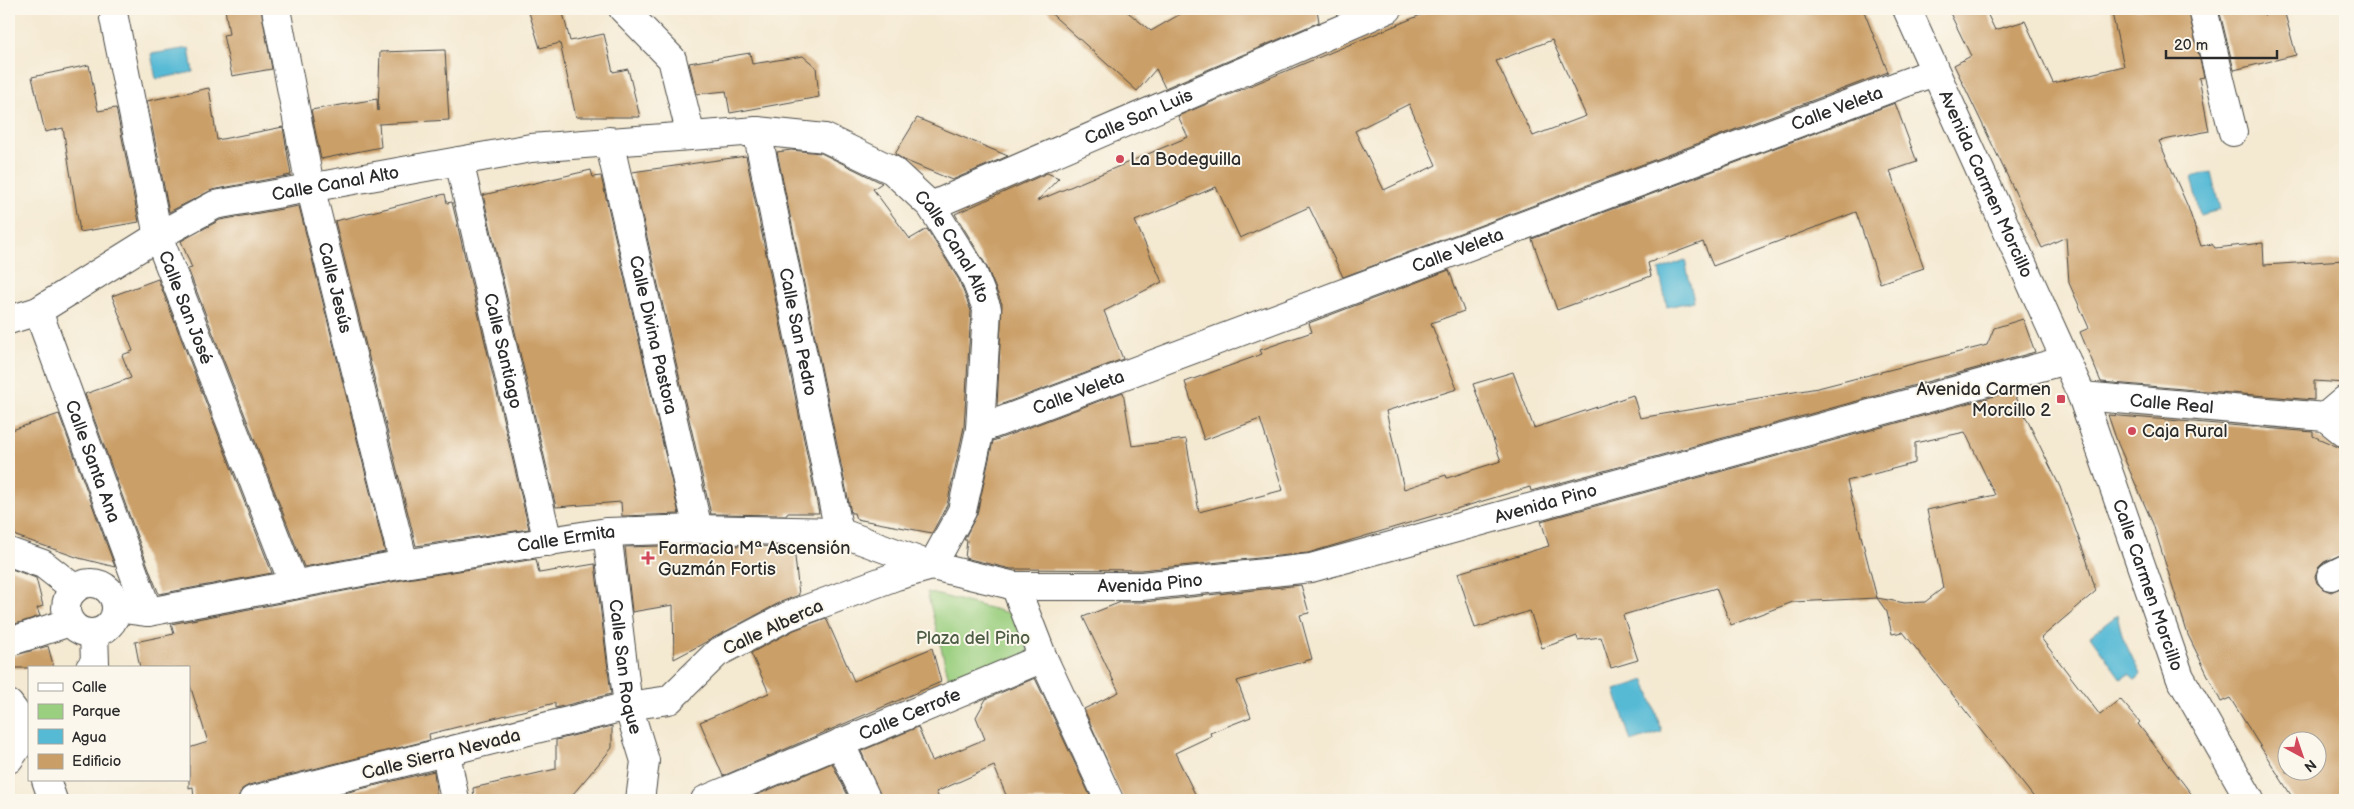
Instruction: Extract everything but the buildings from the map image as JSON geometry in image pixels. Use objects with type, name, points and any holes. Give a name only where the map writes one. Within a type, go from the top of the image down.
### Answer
[{"type":"street","name":"Calle Jesús","points":[[276,9],[310,186],[404,564]]},
{"type":"street","points":[[623,9],[672,59],[691,136]]},
{"type":"street","name":"Calle San Luis","points":[[930,206],[1341,18],[1388,9]]},
{"type":"street","name":"Avenida Carmen Morcillo","points":[[1907,9],[2066,360]]},
{"type":"street","points":[[2203,9],[2233,132]]},
{"type":"street","name":"Calle San José","points":[[114,18],[158,236],[294,585]]},
{"type":"street","name":"Calle Veleta","points":[[980,429],[1934,72]]},
{"type":"street","name":"Calle Canal Alto","points":[[9,320],[38,310],[158,236],[215,205],[310,186],[531,148],[757,131],[825,138],[892,170],[930,206],[973,273],[987,309],[980,429],[962,511],[932,566]]},
{"type":"street","name":"Calle San Pedro","points":[[757,131],[839,532]]},
{"type":"street","name":"Calle Divina Pastora","points":[[609,141],[698,529]]},
{"type":"street","name":"Calle Santiago","points":[[459,161],[548,542]]},
{"type":"street","name":"Calle Santa Ana","points":[[38,310],[148,612]]},
{"type":"street","name":"Calle Carmen Morcillo","points":[[2066,360],[2082,396],[2180,677],[2250,800]]},
{"type":"street","name":"Avenida Pino","points":[[1015,586],[1142,586],[1311,568],[2066,360]]},
{"type":"street","name":"Calle Real","points":[[2082,396],[2338,417]]},
{"type":"street","name":"Calle Ermita","points":[[117,608],[148,612],[404,564],[607,532],[698,529],[839,532],[932,566],[1015,586]]},
{"type":"street","name":"Calle San Roque","points":[[607,532],[628,706],[645,761],[640,800]]},
{"type":"street","points":[[9,552],[43,564],[75,589]]},
{"type":"street","name":"Calle Alberca","points":[[628,706],[669,700],[716,653],[788,616],[896,576],[932,566]]},
{"type":"street","points":[[90,582],[106,587],[116,600],[117,608],[113,622],[108,627],[94,633],[81,631],[70,622],[67,615],[67,601],[75,589],[90,582]]},
{"type":"street","points":[[1015,586],[1043,658],[1109,800]]},
{"type":"street","points":[[9,642],[70,622]]},
{"type":"street","points":[[92,666],[94,664],[94,633]]},
{"type":"street","name":"Calle Cerrofe","points":[[705,800],[1043,658]]},
{"type":"street","points":[[9,704],[28,730]]},
{"type":"street","name":"Calle Sierra Nevada","points":[[270,798],[628,706]]},
{"type":"street","points":[[9,759],[28,732]]},
{"type":"street","points":[[840,743],[867,800]]},
{"type":"street","points":[[446,753],[455,800]]},
{"type":"street","points":[[47,782],[53,800]]},
{"type":"green space","name":"Plaza del Pino","points":[[927,592],[1017,615],[1030,652],[950,683]]},
{"type":"water","points":[[189,48],[193,72],[156,79],[151,54]]},
{"type":"water","points":[[2211,172],[2220,210],[2200,215],[2191,177]]},
{"type":"water","points":[[1685,260],[1694,301],[1667,307],[1659,270]]},
{"type":"water","points":[[2117,615],[2123,638],[2140,674],[2136,680],[2129,674],[2121,679],[2090,636]]},
{"type":"water","points":[[1645,680],[1662,732],[1631,742],[1615,690]]},
{"type":"place","name":"La Bodeguilla","points":[[1120,159]]},
{"type":"place","name":"Avenida Carmen Morcillo 2","points":[[2061,399]]},
{"type":"place","name":"Caja Rural","points":[[2132,431]]},
{"type":"place","name":"Farmacia Mª Ascensión Guzmán Fortis","points":[[648,558]]}]
